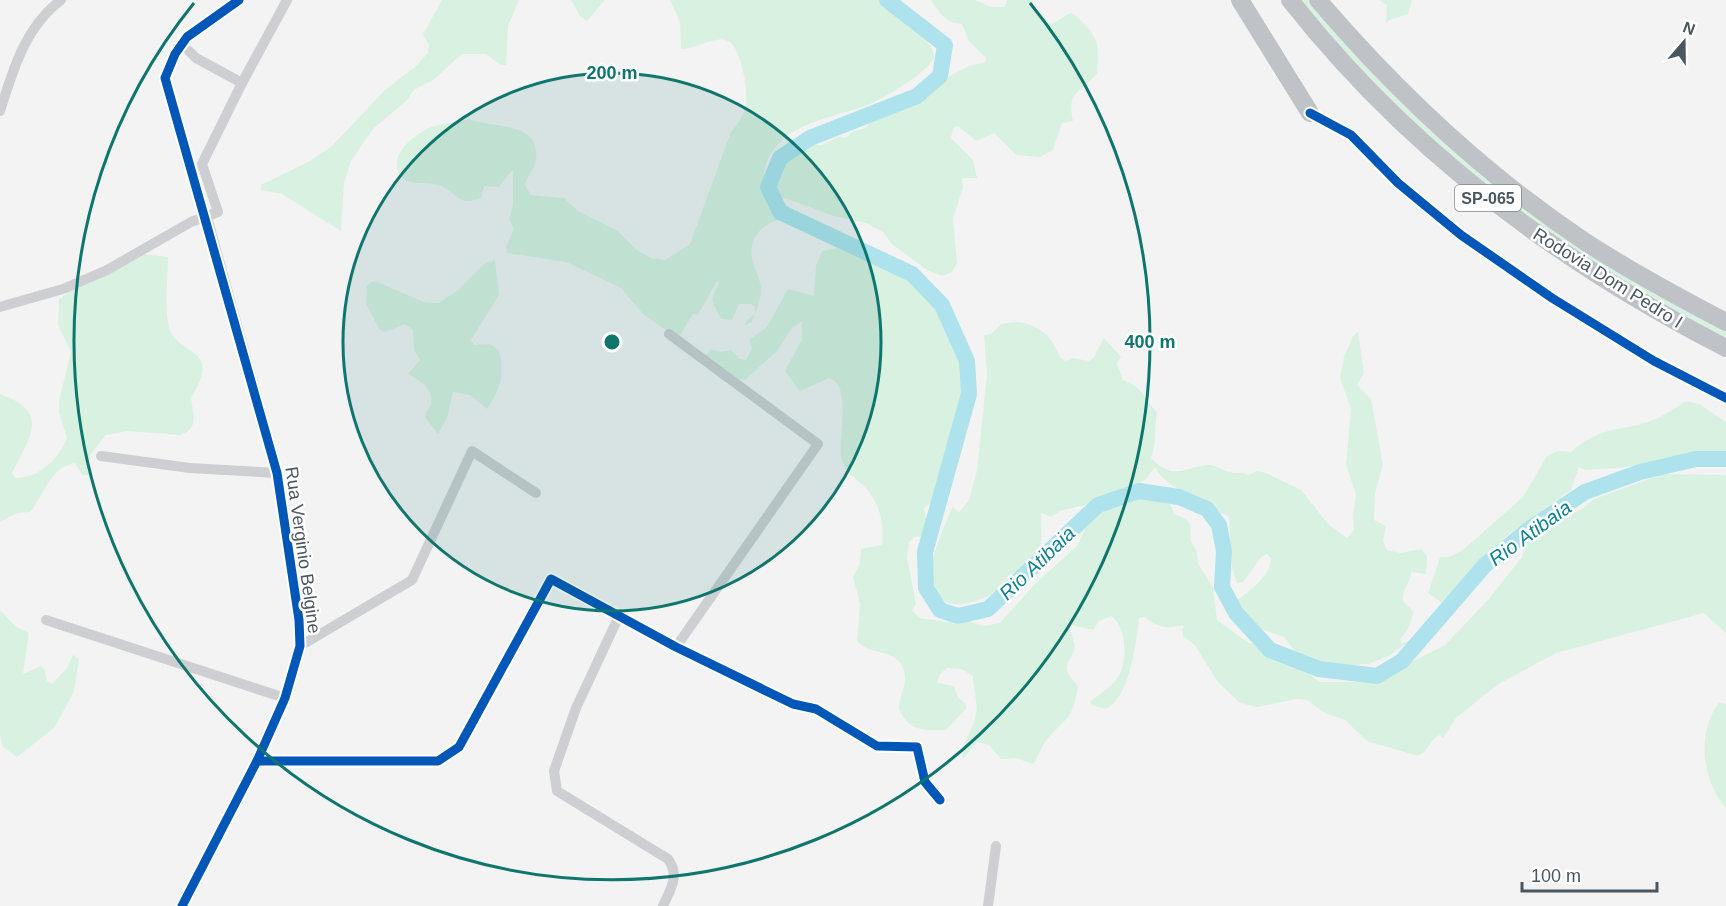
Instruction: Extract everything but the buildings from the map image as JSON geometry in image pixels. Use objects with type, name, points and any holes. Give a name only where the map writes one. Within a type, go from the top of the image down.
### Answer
[{"type":"highway","points":[[1240,0],[1310,114]]},
{"type":"highway","name":"Rodovia Dom Pedro I","points":[[1290,0],[1327,45],[1396,117],[1499,207],[1607,282],[1726,348]]},
{"type":"highway","name":"Rodovia Dom Pedro I","points":[[1318,0],[1425,113],[1546,214],[1624,267],[1726,322]]},
{"type":"street","points":[[0,111],[17,57],[40,19],[61,0]]},
{"type":"street","points":[[212,214],[165,78],[174,54],[187,37],[239,0]]},
{"type":"street","points":[[212,214],[202,164],[242,82],[287,0]]},
{"type":"street","points":[[189,51],[196,58],[242,82]]},
{"type":"street","points":[[1310,114],[1351,135],[1398,183],[1461,235],[1543,292],[1654,362],[1726,398]]},
{"type":"street","points":[[0,307],[63,289],[107,270],[190,222],[212,214]]},
{"type":"street","name":"Rua Verginio Belgine","points":[[182,906],[257,761],[285,698],[300,646],[299,620],[278,473],[212,214]]},
{"type":"street","points":[[669,334],[818,444],[676,647]]},
{"type":"street","points":[[300,646],[412,580],[472,451],[536,493]]},
{"type":"street","points":[[101,456],[190,468],[278,473]]},
{"type":"street","points":[[257,761],[438,761],[459,747],[550,579],[676,647],[793,704],[816,709],[877,746],[917,747],[925,782],[940,800]]},
{"type":"street","points":[[619,616],[576,708],[553,780],[557,791],[668,859],[675,868],[676,879],[663,906]]},
{"type":"street","points":[[46,620],[285,698]]},
{"type":"street","points":[[988,906],[996,846]]},
{"type":"green space","points":[[442,0],[519,0],[508,26],[506,65],[501,65],[486,54],[462,54],[433,80],[414,90],[407,100],[373,129],[351,161],[344,183],[341,231],[282,194],[261,190],[261,185],[310,161],[331,147],[385,90],[416,66],[428,53],[429,45],[423,34]]},
{"type":"green space","points":[[571,0],[605,0],[587,21],[580,16]]},
{"type":"green space","points":[[670,0],[895,0],[909,24],[927,41],[934,56],[932,62],[917,76],[885,96],[870,104],[808,124],[794,131],[782,141],[772,153],[765,168],[764,184],[771,203],[787,219],[764,227],[752,246],[753,263],[761,290],[757,310],[752,322],[745,325],[747,320],[755,314],[755,307],[751,304],[739,304],[732,320],[721,319],[713,300],[719,283],[717,281],[698,315],[693,314],[678,339],[643,314],[621,288],[566,262],[507,253],[506,247],[514,229],[509,219],[513,205],[513,169],[499,187],[484,186],[481,198],[468,201],[437,185],[405,180],[397,169],[398,158],[405,145],[425,130],[438,125],[469,119],[513,128],[531,138],[536,147],[536,160],[525,185],[531,195],[564,198],[578,211],[618,231],[637,250],[651,258],[665,260],[690,244],[731,132],[739,122],[746,103],[745,79],[733,45],[728,41],[716,40],[681,49],[680,22]]},
{"type":"green space","points":[[931,0],[975,0],[991,7],[1005,7],[1007,0],[1033,0],[1038,15],[1052,24],[1070,13],[1074,14],[1093,34],[1098,53],[1097,73],[1073,98],[1071,111],[1073,121],[1062,123],[1053,150],[1040,157],[1016,155],[994,133],[976,141],[958,126],[953,128],[951,138],[973,160],[977,178],[962,178],[963,188],[953,218],[957,263],[952,272],[942,276],[927,270],[892,244],[883,232],[866,223],[834,216],[779,196],[775,188],[778,167],[785,157],[800,145],[822,145],[838,137],[846,138],[853,131],[866,128],[878,113],[923,99],[944,79],[969,66],[986,62],[986,58],[969,41],[962,24],[947,19]]},
{"type":"green space","points":[[1295,0],[1311,0],[1423,119],[1726,329],[1726,342],[1530,225],[1399,112]]},
{"type":"green space","points":[[1379,0],[1412,0],[1408,14],[1389,20],[1386,24],[1387,5]]},
{"type":"green space","points":[[837,248],[897,271],[930,298],[949,320],[956,324],[966,355],[965,417],[948,490],[924,508],[928,531],[924,536],[915,537],[909,542],[907,558],[916,604],[912,610],[919,618],[947,622],[954,617],[984,626],[1000,623],[1036,583],[1077,546],[1089,521],[1106,509],[1132,500],[1159,497],[1169,501],[1174,514],[1186,519],[1190,524],[1191,542],[1197,552],[1198,563],[1213,588],[1217,620],[1247,642],[1294,661],[1319,682],[1373,682],[1445,645],[1488,600],[1522,557],[1526,543],[1542,528],[1582,509],[1594,499],[1663,474],[1726,475],[1726,633],[1704,613],[1556,653],[1497,685],[1456,718],[1443,738],[1440,735],[1434,739],[1418,756],[1367,741],[1345,720],[1325,713],[1307,700],[1296,699],[1258,707],[1240,703],[1217,681],[1195,645],[1183,636],[1184,627],[1182,625],[1162,627],[1144,617],[1139,618],[1130,669],[1120,695],[1113,704],[1105,709],[1092,705],[1090,702],[1115,681],[1123,663],[1123,636],[1111,616],[1099,621],[1093,630],[1068,624],[1075,645],[1067,668],[1071,678],[1078,686],[1074,706],[1068,717],[1047,739],[1033,764],[1016,758],[1001,759],[989,745],[977,742],[962,760],[976,714],[973,676],[961,669],[947,668],[940,674],[937,683],[954,686],[958,698],[965,703],[967,708],[946,730],[924,730],[907,722],[899,709],[905,676],[898,660],[863,646],[857,641],[860,604],[853,577],[860,563],[861,549],[882,545],[880,513],[869,492],[849,473],[842,461],[842,400],[836,382],[829,378],[800,391],[785,371],[802,339],[802,321],[792,328],[777,351],[745,380],[738,379],[705,356],[711,349],[720,352],[731,350],[740,359],[746,360],[752,349],[749,340],[767,327],[788,289],[814,296],[816,266],[822,251]]},
{"type":"green space","points":[[145,254],[168,257],[166,302],[169,327],[180,344],[201,360],[203,369],[200,381],[191,398],[194,419],[191,428],[181,435],[127,431],[106,435],[90,455],[88,465],[92,470],[90,475],[82,475],[75,463],[66,466],[53,476],[30,512],[17,513],[0,522],[0,394],[16,401],[26,409],[31,417],[30,436],[12,473],[15,478],[32,475],[53,460],[67,438],[59,412],[59,401],[71,352],[58,325],[59,300],[72,289]]},
{"type":"green space","points":[[495,260],[499,295],[471,340],[474,345],[490,344],[499,350],[502,374],[499,388],[487,409],[470,395],[453,392],[447,418],[438,434],[425,417],[431,404],[428,389],[408,374],[420,360],[414,350],[413,330],[405,324],[385,332],[380,330],[366,304],[367,286],[371,282],[377,282],[424,302],[439,303],[457,291],[484,264]]},
{"type":"green space","points":[[1017,322],[1029,324],[1043,332],[1066,361],[1072,358],[1089,361],[1094,357],[1104,338],[1121,357],[1117,363],[1123,380],[1140,390],[1157,412],[1151,458],[1159,465],[1172,471],[1208,465],[1233,473],[1248,475],[1257,471],[1266,473],[1301,490],[1329,525],[1347,538],[1354,530],[1353,515],[1356,495],[1346,464],[1351,409],[1340,378],[1344,357],[1353,336],[1358,332],[1364,373],[1357,385],[1371,399],[1383,465],[1375,493],[1374,520],[1386,526],[1383,541],[1387,550],[1401,553],[1421,549],[1427,556],[1426,574],[1411,572],[1403,597],[1403,601],[1414,612],[1407,631],[1400,639],[1402,643],[1410,641],[1390,655],[1369,664],[1334,666],[1296,653],[1284,637],[1261,629],[1237,601],[1264,577],[1271,558],[1267,554],[1262,556],[1243,582],[1237,583],[1232,568],[1229,517],[1176,488],[1159,474],[1155,467],[1146,479],[1134,486],[1085,505],[1060,511],[1051,517],[1041,513],[1041,541],[1037,558],[1030,568],[1002,589],[985,598],[968,603],[953,604],[941,599],[932,575],[932,560],[952,507],[959,512],[969,500],[977,471],[987,374],[984,335],[991,334],[1001,324]]},
{"type":"green space","points":[[1686,401],[1699,404],[1726,422],[1726,453],[1698,452],[1670,460],[1618,468],[1585,470],[1579,467],[1571,490],[1506,536],[1464,588],[1457,587],[1441,602],[1428,593],[1440,557],[1450,557],[1464,549],[1523,497],[1547,456],[1558,451],[1571,452],[1604,432],[1646,423]]},
{"type":"green space","points":[[0,610],[16,627],[29,633],[23,674],[41,666],[45,670],[47,681],[52,684],[67,668],[73,655],[79,659],[74,691],[55,727],[17,757],[3,747],[0,734]]},
{"type":"green space","points":[[1719,703],[1726,704],[1726,808],[1712,784],[1705,756],[1707,728]]},
{"type":"waterway","name":"Rio Atibaia","points":[[887,0],[945,45],[940,76],[917,96],[810,138],[780,158],[768,187],[780,212],[912,274],[942,305],[967,361],[969,394],[925,552],[926,588],[940,610],[958,616],[988,609],[1098,505],[1139,491],[1179,497],[1207,509],[1219,525],[1224,551],[1222,587],[1236,613],[1270,650],[1319,669],[1377,676],[1402,661],[1485,565],[1532,527],[1585,492],[1640,472],[1696,459],[1726,459]]},
{"type":"cycle path","points":[[182,906],[257,761],[285,698],[300,646],[299,620],[277,473],[165,78],[175,54],[187,37],[239,0]]},
{"type":"cycle path","points":[[1310,113],[1351,135],[1398,183],[1461,235],[1552,298],[1654,361],[1726,398]]},
{"type":"cycle path","points":[[257,761],[438,761],[459,747],[551,579],[676,647],[793,704],[816,709],[877,746],[917,747],[925,782],[940,800]]}]
